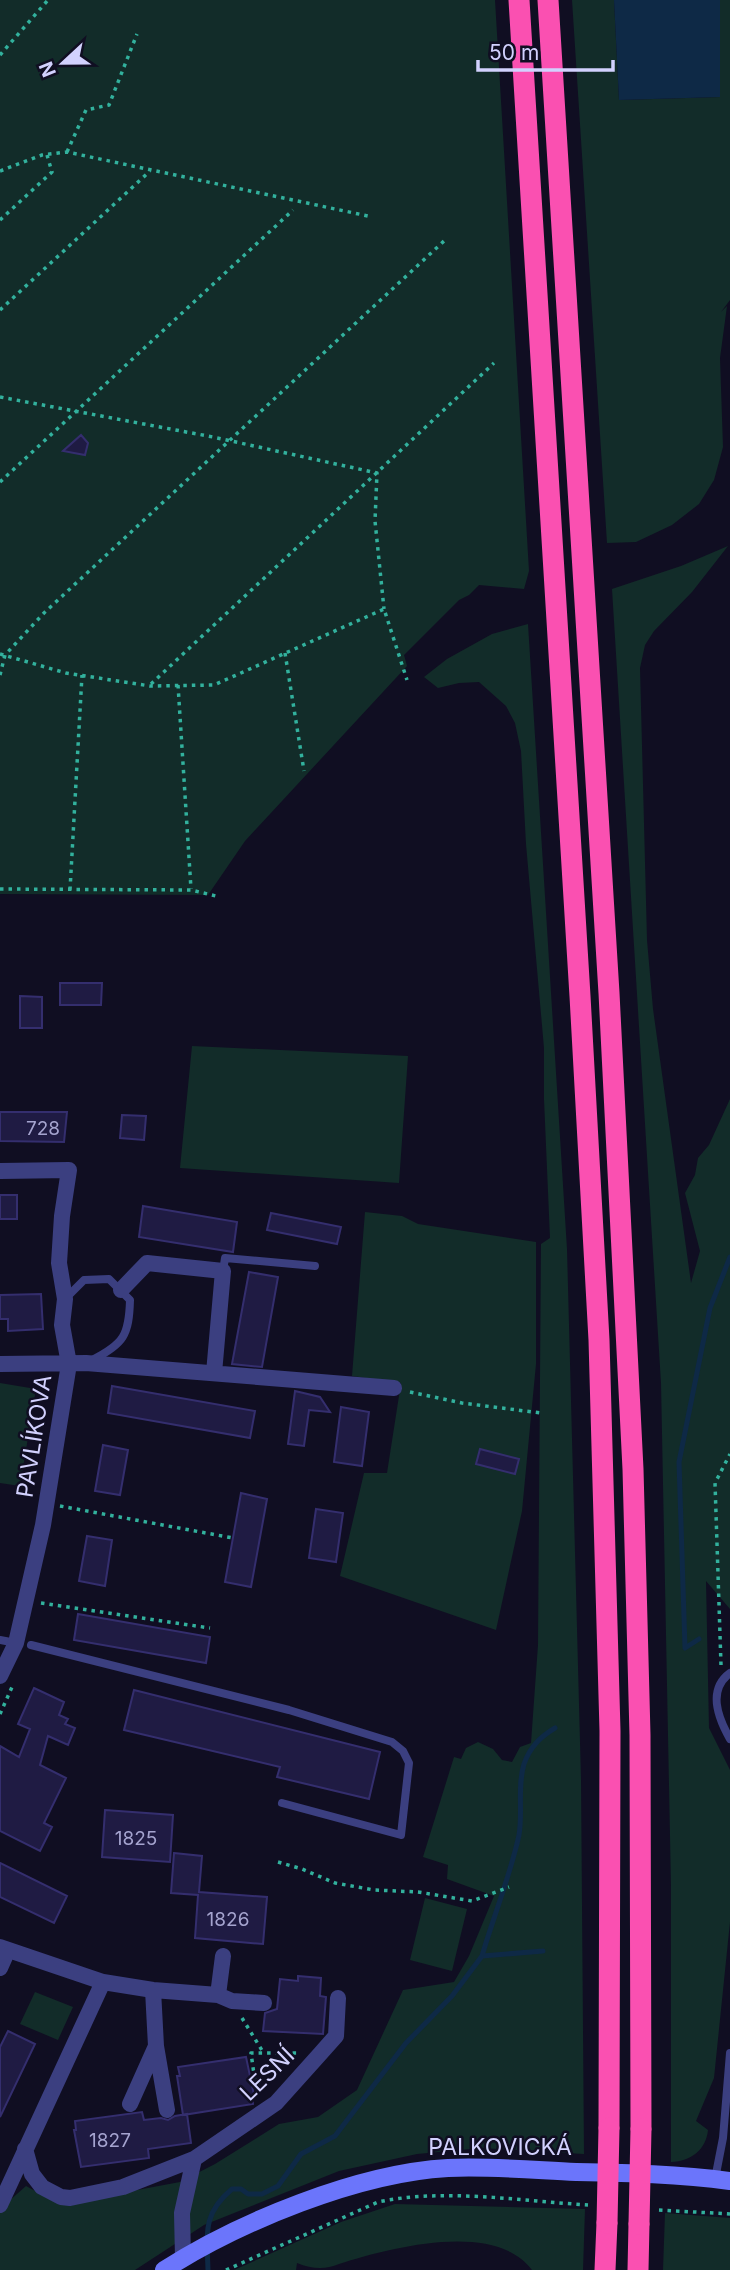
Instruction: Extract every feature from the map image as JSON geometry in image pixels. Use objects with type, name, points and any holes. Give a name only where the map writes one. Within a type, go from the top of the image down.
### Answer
[{"type":"highway","points":[[519,0],[579,970],[599,1340],[607,1549],[611,1758],[609,2128],[602,2215],[605,2270]]},
{"type":"highway","points":[[548,0],[609,993],[630,1402],[640,1735],[641,2129],[645,2217],[638,2270]]},
{"type":"street","name":"PAVLÍKOVA","points":[[0,1171],[69,1170],[59,1263],[65,1299],[62,1325],[69,1364],[47,1501],[16,1643],[0,1676]]},
{"type":"street","points":[[121,1290],[147,1263],[223,1270],[214,1373]]},
{"type":"street","name":"PAVLÍKOVA","points":[[69,1364],[86,1363],[394,1388]]},
{"type":"street","points":[[0,1364],[69,1364]]},
{"type":"street","points":[[0,1968],[4,1949],[103,1982],[264,2003]]},
{"type":"street","points":[[223,1956],[225,1998]]},
{"type":"street","points":[[0,2205],[103,1982]]},
{"type":"street","points":[[153,1990],[156,2046],[167,2110]]},
{"type":"street","name":"LESNÍ","points":[[26,2149],[32,2174],[41,2187],[61,2197],[70,2198],[123,2187],[194,2160],[276,2103],[320,2054],[336,2036],[338,1998]]},
{"type":"street","points":[[130,2104],[156,2046]]},
{"type":"street","points":[[188,2256],[182,2214],[194,2160]]},
{"type":"street","name":"PALKOVICKÁ","points":[[164,2270],[293,2206],[397,2174],[448,2168],[664,2174],[723,2180]]},
{"type":"lane","points":[[223,1270],[225,1258],[315,1266]]},
{"type":"lane","points":[[65,1299],[84,1280],[109,1279],[130,1300],[129,1325],[114,1349],[86,1363]]},
{"type":"lane","points":[[16,1643],[289,1710],[393,1742],[403,1751],[409,1763],[401,1835],[282,1803]]},
{"type":"lane","points":[[730,1673],[722,1679],[717,1690],[718,1710],[730,1739]]},
{"type":"lane","points":[[723,2180],[723,2138],[730,2053]]},
{"type":"path","points":[[0,55],[48,0]]},
{"type":"path","points":[[68,152],[86,110],[109,105],[137,34]]},
{"type":"path","points":[[0,171],[47,155],[68,152],[368,216]]},
{"type":"path","points":[[0,220],[52,172],[47,155]]},
{"type":"path","points":[[0,310],[150,170]]},
{"type":"path","points":[[0,482],[293,210]]},
{"type":"path","points":[[0,675],[3,654],[44,613],[444,242]]},
{"type":"path","points":[[150,686],[494,363]]},
{"type":"path","points":[[0,397],[229,441],[377,473]]},
{"type":"path","points":[[377,473],[375,521],[383,609],[407,680]]},
{"type":"path","points":[[3,654],[82,675],[150,686],[214,685],[383,609]]},
{"type":"path","points":[[285,653],[304,772]]},
{"type":"path","points":[[70,890],[82,675]]},
{"type":"path","points":[[178,685],[191,890]]},
{"type":"path","points":[[0,890],[191,890],[216,896]]},
{"type":"path","points":[[394,1388],[462,1404],[541,1413]]},
{"type":"path","points":[[722,1679],[715,1483],[730,1454]]},
{"type":"path","points":[[58,1506],[233,1538]]},
{"type":"path","points":[[39,1603],[210,1628]]},
{"type":"path","points":[[278,1862],[335,1883],[472,1901],[509,1887]]},
{"type":"path","points":[[225,1998],[263,2052]]},
{"type":"path","points":[[260,2115],[251,2053],[320,2054]]},
{"type":"path","points":[[226,2270],[378,2202],[401,2197],[442,2196],[602,2215]]},
{"type":"path","points":[[645,2217],[730,2214]]},
{"type":"green space","points":[[0,0],[495,0],[529,571],[524,589],[479,585],[459,600],[404,655],[407,666],[245,841],[208,895],[0,894]]},
{"type":"green space","points":[[572,0],[614,0],[619,100],[720,97],[720,0],[730,0],[730,300],[721,312],[727,306],[720,358],[723,447],[714,480],[699,504],[672,525],[636,542],[607,543]]},
{"type":"green space","points":[[728,546],[692,592],[654,631],[645,645],[640,668],[647,940],[653,1009],[691,1283],[700,1251],[685,1193],[695,1175],[698,1158],[709,1145],[730,1099],[730,1609],[706,1581],[709,1728],[730,1770],[730,1922],[714,2078],[696,2121],[708,2130],[707,2137],[701,2149],[691,2157],[671,2162],[671,1886],[661,1383],[612,589],[681,566]]},
{"type":"green space","points":[[528,624],[567,1249],[581,1780],[584,2154],[481,2148],[417,2154],[339,2171],[204,2225],[135,2270],[0,2270],[0,2209],[26,2186],[56,2202],[180,2182],[215,2164],[279,2124],[318,2117],[357,2090],[403,1990],[454,1982],[469,1956],[494,1896],[447,1879],[448,1865],[423,1857],[454,1757],[461,1759],[466,1748],[478,1742],[493,1749],[502,1760],[512,1762],[520,1747],[531,1743],[538,1645],[541,1244],[550,1238],[544,1048],[526,844],[521,751],[515,723],[506,706],[479,682],[438,688],[424,677],[447,659],[492,634]]},
{"type":"green space","points":[[192,1046],[408,1056],[399,1183],[180,1168]]},
{"type":"green space","points":[[365,1212],[402,1216],[418,1224],[536,1242],[536,1364],[522,1511],[496,1630],[340,1576],[364,1473],[387,1473],[401,1383],[352,1376]]},
{"type":"green space","points":[[0,1383],[36,1389],[20,1486],[0,1483]]},
{"type":"green space","points":[[425,1898],[467,1909],[452,1971],[410,1960]]},
{"type":"green space","points":[[35,1992],[73,2007],[58,2040],[20,2024]]},
{"type":"green space","points":[[395,2204],[585,2209],[583,2270],[532,2270],[515,2255],[493,2246],[441,2242],[385,2251],[324,2268],[297,2263],[296,2270],[234,2270],[341,2222]]},
{"type":"green space","points":[[665,2213],[730,2218],[730,2270],[663,2270]]},
{"type":"water","points":[[614,0],[720,0],[720,97],[619,100]]},
{"type":"building","points":[[81,435],[88,443],[85,455],[63,451]]},
{"type":"building","points":[[60,983],[102,983],[101,1005],[60,1005]]},
{"type":"building","points":[[20,996],[42,997],[42,1028],[20,1028]]},
{"type":"building","points":[[0,1112],[67,1112],[64,1142],[0,1141]]},
{"type":"building","points":[[122,1115],[146,1116],[144,1140],[120,1138]]},
{"type":"building","points":[[0,1195],[17,1195],[17,1219],[0,1219]]},
{"type":"building","points":[[143,1206],[237,1222],[233,1252],[139,1237]]},
{"type":"building","points":[[271,1213],[341,1227],[337,1244],[267,1230]]},
{"type":"building","points":[[249,1272],[278,1277],[262,1367],[232,1364]]},
{"type":"building","points":[[41,1294],[43,1329],[8,1331],[8,1319],[0,1319],[0,1295]]},
{"type":"building","points":[[112,1386],[255,1411],[250,1438],[108,1413]]},
{"type":"building","points":[[295,1391],[320,1397],[330,1412],[309,1410],[304,1446],[288,1444]]},
{"type":"building","points":[[341,1407],[369,1412],[362,1466],[334,1462]]},
{"type":"building","points":[[103,1445],[128,1450],[120,1495],[95,1491]]},
{"type":"building","points":[[480,1449],[519,1459],[515,1474],[476,1464]]},
{"type":"building","points":[[241,1493],[267,1499],[251,1587],[225,1582]]},
{"type":"building","points":[[316,1509],[343,1513],[336,1562],[309,1558]]},
{"type":"building","points":[[87,1536],[112,1540],[105,1586],[79,1581]]},
{"type":"building","points":[[78,1614],[210,1637],[206,1663],[74,1640]]},
{"type":"building","points":[[34,1688],[64,1702],[59,1715],[68,1719],[65,1724],[75,1728],[68,1745],[48,1736],[40,1765],[66,1778],[44,1823],[52,1827],[40,1851],[0,1831],[0,1746],[19,1757],[30,1729],[18,1724]]},
{"type":"building","points":[[134,1690],[380,1752],[369,1799],[277,1777],[280,1767],[124,1730]]},
{"type":"building","points":[[105,1810],[173,1815],[170,1862],[102,1857]]},
{"type":"building","points":[[174,1853],[202,1856],[199,1892],[267,1897],[263,1944],[195,1938],[198,1895],[171,1893]]},
{"type":"building","points":[[0,1863],[67,1896],[54,1923],[0,1897]]},
{"type":"building","points":[[298,1976],[321,1978],[320,1996],[326,1997],[323,2034],[263,2031],[265,2013],[277,2009],[280,1979],[298,1981]]},
{"type":"building","points":[[8,2031],[35,2044],[0,2117],[0,2047]]},
{"type":"building","points":[[246,2057],[254,2095],[253,2104],[183,2115],[178,2067]]},
{"type":"building","points":[[142,2112],[144,2120],[168,2120],[187,2114],[191,2143],[148,2149],[149,2158],[81,2167],[74,2130],[75,2121]]},
{"type":"waterway","points":[[699,1639],[685,1648],[679,1462],[710,1308],[730,1257]]},
{"type":"waterway","points":[[482,1956],[519,1835],[524,1764],[536,1743],[555,1728]]},
{"type":"waterway","points":[[208,2270],[208,2225],[222,2198],[232,2189],[241,2189],[248,2194],[262,2194],[278,2186],[301,2154],[335,2136],[406,2043],[452,1996],[482,1956],[543,1951]]}]
